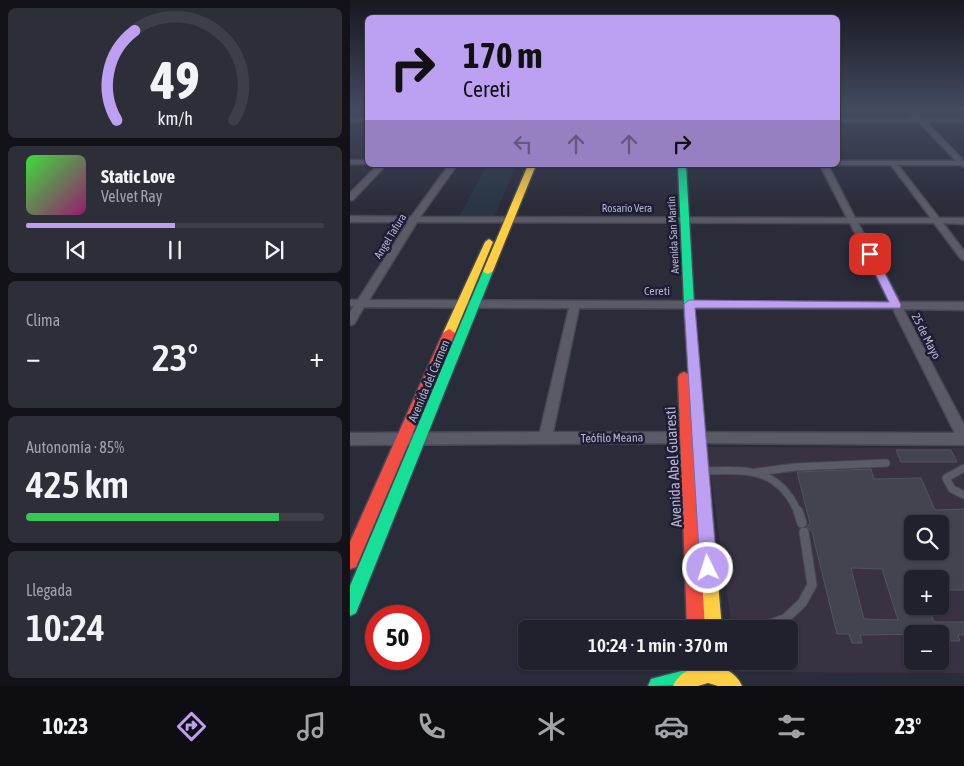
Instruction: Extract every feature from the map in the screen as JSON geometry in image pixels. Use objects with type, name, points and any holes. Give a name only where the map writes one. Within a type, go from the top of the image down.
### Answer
[{"type":"main road","name":"Avenida del Carmen","points":[[350,607],[476,304],[521,167]]},
{"type":"main road","name":"Avenida del Carmen","points":[[350,560],[463,304],[531,167]]},
{"type":"main road","name":"Avenida San Martín","points":[[674,167],[680,220],[685,304]]},
{"type":"main road","name":"Avenida San Martín","points":[[680,220],[682,167]]},
{"type":"main road","name":"Avenida Abel Guaresti","points":[[685,304],[693,437],[696,620]]},
{"type":"main road","name":"Avenida Abel Guaresti","points":[[693,437],[701,471],[712,620]]},
{"type":"main road","points":[[658,686],[706,670]]},
{"type":"main road","points":[[718,670],[730,684],[748,686]]},
{"type":"street","points":[[943,142],[964,164]]},
{"type":"street","points":[[350,162],[365,162]]},
{"type":"street","points":[[840,163],[964,164]]},
{"type":"street","points":[[893,163],[964,257]]},
{"type":"street","points":[[350,198],[380,167]]},
{"type":"street","name":"Angel Tafura","points":[[350,321],[414,219],[451,167]]},
{"type":"street","name":"25 de Mayo","points":[[825,167],[964,439]]},
{"type":"street","name":"Rosario Vera","points":[[350,219],[964,221]]},
{"type":"street","name":"Cereti","points":[[350,303],[964,306]]},
{"type":"street","points":[[545,438],[575,304]]},
{"type":"street","name":"Teófilo Meana","points":[[350,439],[693,437],[964,439]]},
{"type":"lane","points":[[701,471],[757,472],[796,467],[886,463]]},
{"type":"lane","points":[[964,468],[946,478],[949,486],[956,492],[964,494]]},
{"type":"lane","points":[[757,472],[774,482],[787,494],[798,509],[803,527],[812,585],[802,604],[782,620]]},
{"type":"shaded area","points":[[486,167],[516,167],[494,217],[459,217]]},
{"type":"shaded area","points":[[707,447],[964,448],[964,673],[738,672],[738,670],[798,670],[798,620],[731,620]]},
{"type":"building","points":[[896,450],[951,450],[957,462],[901,462]]},
{"type":"building","points":[[871,469],[874,479],[921,478],[935,510],[964,509],[964,590],[949,590],[949,570],[904,570],[904,615],[931,615],[934,622],[964,622],[964,635],[958,635],[960,641],[949,641],[949,625],[904,625],[904,634],[860,635],[862,643],[852,643],[849,634],[837,634],[812,532],[807,527],[810,523],[797,472]],"holes":[[[851,568],[882,569],[898,620],[864,619]]]},
{"type":"traffic: fast","points":[[682,167],[689,304],[702,477]]},
{"type":"traffic: fast","points":[[350,607],[488,271]]},
{"type":"traffic: fast","points":[[658,686],[689,678]]},
{"type":"traffic: slow","points":[[488,271],[531,167]]},
{"type":"traffic: slow","points":[[449,333],[489,242]]},
{"type":"traffic: slow","points":[[702,477],[712,620]]},
{"type":"traffic: slow","points":[[683,686],[695,676],[708,673],[720,676],[732,686]]},
{"type":"traffic: jam","points":[[350,561],[449,333]]},
{"type":"traffic: jam","points":[[684,377],[696,620]]},
{"type":"route","points":[[708,568],[689,304],[896,305],[870,254]]}]
